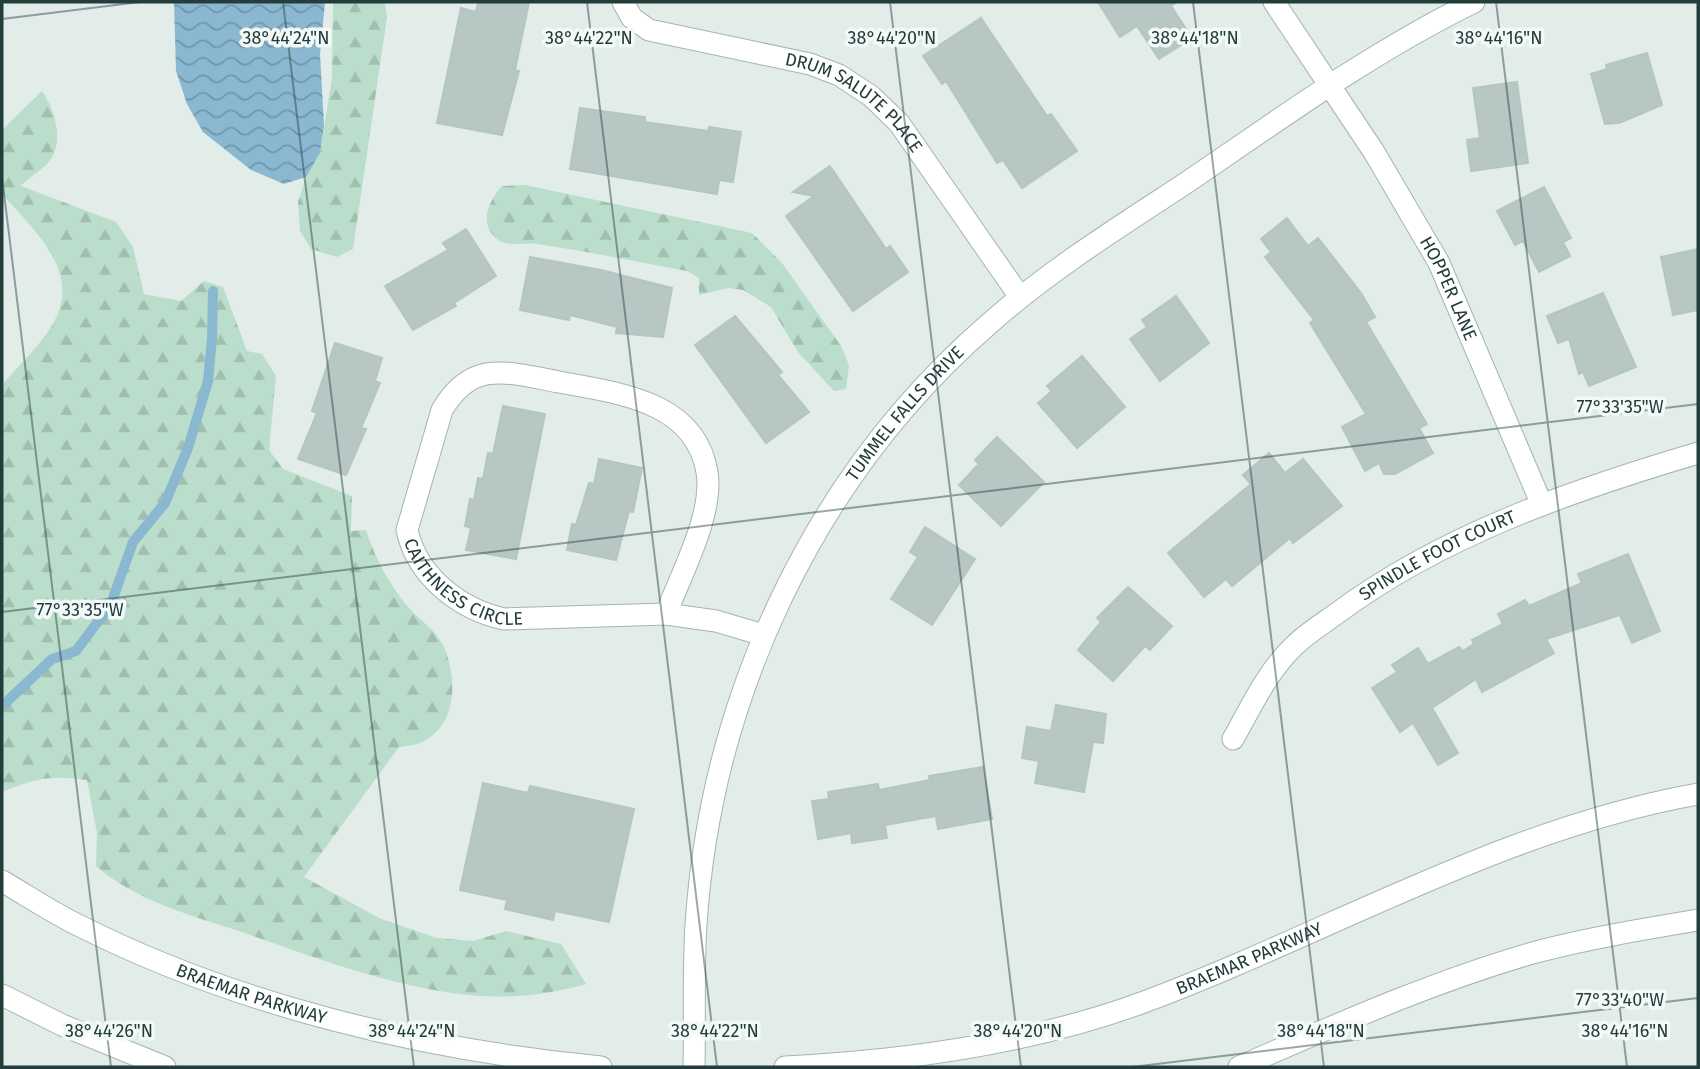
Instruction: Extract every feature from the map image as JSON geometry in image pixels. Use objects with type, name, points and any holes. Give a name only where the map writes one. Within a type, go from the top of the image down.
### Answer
[{"type":"street","name":"DRUM SALUTE PLACE","points":[[623,2],[632,18],[649,30],[810,64],[839,75],[871,96],[899,123],[1020,297]]},
{"type":"street","name":"HOPPER LANE","points":[[1274,2],[1331,85],[1439,263],[1542,505]]},
{"type":"street","name":"TUMMEL FALLS DRIVE","points":[[694,1067],[696,925],[706,837],[725,749],[764,635],[796,566],[828,510],[874,445],[927,383],[1020,297],[1331,85],[1415,31],[1474,2]]},
{"type":"street","name":"CAITHNESS CIRCLE","points":[[666,614],[704,514],[708,490],[701,451],[686,430],[663,410],[636,396],[507,373],[485,374],[468,381],[451,395],[442,410],[407,530],[411,547],[443,589],[479,614],[504,619],[666,614],[716,621],[764,635]]},
{"type":"street","name":"SPINDLE FOOT COURT","points":[[1233,739],[1269,675],[1305,638],[1357,598],[1412,565],[1542,505],[1622,475],[1698,453]]},
{"type":"street","name":"BRAEMAR PARKWAY","points":[[785,1067],[838,1064],[954,1050],[1069,1027],[1262,955],[1388,897],[1517,844],[1581,823],[1698,794]]},
{"type":"street","name":"BRAEMAR PARKWAY","points":[[2,881],[80,926],[122,945],[229,987],[339,1022],[465,1049],[601,1067]]},
{"type":"street","points":[[1238,1067],[1391,1001],[1535,953],[1609,935],[1698,920]]},
{"type":"street","points":[[2,995],[62,1025],[165,1067]]},
{"type":"green space","points":[[333,2],[385,2],[387,17],[353,249],[337,257],[311,249],[300,231],[298,202],[306,177],[320,153],[332,78]]},
{"type":"green space","points":[[42,91],[54,117],[56,147],[47,164],[21,186],[116,222],[133,247],[144,294],[181,301],[204,281],[223,287],[247,351],[262,354],[276,376],[269,450],[283,469],[352,496],[351,531],[366,530],[389,581],[402,600],[436,635],[448,658],[451,700],[442,725],[433,736],[420,743],[399,747],[304,877],[381,919],[437,938],[473,941],[506,931],[561,944],[586,984],[534,995],[481,996],[391,981],[332,963],[167,907],[112,879],[96,866],[97,833],[87,780],[44,779],[2,792],[2,385],[51,327],[60,308],[62,289],[59,271],[52,255],[41,238],[2,194],[2,130]]},
{"type":"green space","points":[[525,185],[752,233],[782,263],[841,346],[849,365],[846,389],[834,391],[798,352],[771,307],[743,290],[728,288],[699,295],[699,278],[687,271],[556,247],[500,241],[489,228],[489,206],[502,186]]},
{"type":"water","points":[[174,2],[325,2],[320,54],[324,125],[320,153],[306,177],[284,184],[251,170],[203,132],[187,104],[176,71]]},
{"type":"building","points":[[478,2],[529,2],[515,70],[519,71],[502,135],[437,123],[461,8],[476,12]]},
{"type":"building","points":[[1098,2],[1177,2],[1171,6],[1192,38],[1159,59],[1137,26],[1120,37]]},
{"type":"building","points":[[981,18],[1047,116],[1051,114],[1077,151],[1022,188],[1003,160],[997,163],[946,81],[942,84],[923,56]]},
{"type":"building","points":[[1647,53],[1662,105],[1619,123],[1605,124],[1591,74],[1607,69],[1606,65]]},
{"type":"building","points":[[1517,82],[1528,163],[1471,171],[1467,140],[1480,138],[1473,88]]},
{"type":"building","points":[[580,108],[645,117],[645,122],[708,131],[709,127],[741,132],[733,182],[719,180],[717,194],[570,169]]},
{"type":"building","points":[[830,166],[886,249],[890,246],[908,272],[853,311],[786,216],[814,196],[793,192]]},
{"type":"building","points":[[1544,187],[1571,238],[1563,242],[1570,256],[1539,272],[1523,241],[1515,245],[1497,211]]},
{"type":"building","points":[[1287,218],[1308,246],[1318,238],[1361,293],[1375,317],[1366,322],[1427,424],[1419,428],[1433,453],[1395,474],[1384,474],[1379,463],[1365,471],[1342,427],[1366,414],[1310,323],[1314,320],[1265,257],[1271,252],[1261,239]]},
{"type":"building","points":[[466,229],[496,276],[454,303],[456,306],[413,330],[385,286],[448,250],[443,243]]},
{"type":"building","points":[[1698,249],[1698,310],[1673,315],[1661,257]]},
{"type":"building","points":[[530,257],[601,270],[672,288],[663,337],[616,333],[617,327],[570,315],[569,320],[520,310]]},
{"type":"building","points":[[1603,293],[1636,367],[1589,386],[1583,372],[1579,374],[1569,339],[1558,343],[1547,316]]},
{"type":"building","points":[[1176,296],[1209,343],[1160,381],[1130,339],[1147,327],[1142,320]]},
{"type":"building","points":[[735,316],[782,372],[778,375],[809,412],[766,443],[695,345]]},
{"type":"building","points":[[335,343],[382,358],[375,381],[380,383],[361,428],[366,429],[346,475],[298,459],[317,413],[312,411]]},
{"type":"building","points":[[1082,356],[1125,407],[1077,448],[1038,403],[1052,391],[1047,386]]},
{"type":"building","points":[[503,406],[545,414],[516,559],[466,550],[471,528],[465,526],[470,499],[474,500],[478,478],[483,479],[488,453],[493,454]]},
{"type":"building","points":[[997,437],[1044,482],[1001,526],[959,485],[979,464],[975,460]]},
{"type":"building","points":[[1269,453],[1285,473],[1303,459],[1342,506],[1293,543],[1290,538],[1232,586],[1226,579],[1204,597],[1168,553],[1251,484],[1243,475]]},
{"type":"building","points":[[599,459],[642,468],[633,512],[629,511],[616,560],[567,550],[572,524],[576,525],[589,483],[594,484]]},
{"type":"building","points":[[925,527],[975,559],[932,625],[891,599],[918,557],[910,552]]},
{"type":"building","points":[[1628,554],[1660,631],[1632,643],[1620,615],[1546,639],[1554,653],[1482,692],[1476,679],[1432,708],[1458,753],[1438,765],[1413,723],[1400,732],[1372,688],[1397,672],[1392,665],[1418,648],[1428,664],[1459,647],[1463,651],[1474,644],[1472,640],[1503,624],[1498,614],[1525,600],[1529,606],[1582,583],[1578,574]]},
{"type":"building","points":[[1128,587],[1172,626],[1150,650],[1145,646],[1113,681],[1078,650],[1101,622],[1097,618]]},
{"type":"building","points":[[1056,705],[1106,714],[1103,743],[1093,742],[1084,792],[1035,783],[1039,761],[1022,758],[1027,727],[1051,731]]},
{"type":"building","points":[[983,767],[992,819],[938,829],[936,816],[885,825],[887,838],[852,843],[851,833],[818,839],[812,801],[829,799],[828,792],[878,784],[879,790],[930,780],[929,776]]},
{"type":"building","points":[[483,783],[528,793],[530,786],[634,809],[609,922],[555,911],[553,920],[505,909],[507,900],[460,890]]},
{"type":"waterway","points":[[2,706],[52,659],[76,651],[111,604],[133,542],[165,503],[188,448],[208,381],[213,291]]}]
